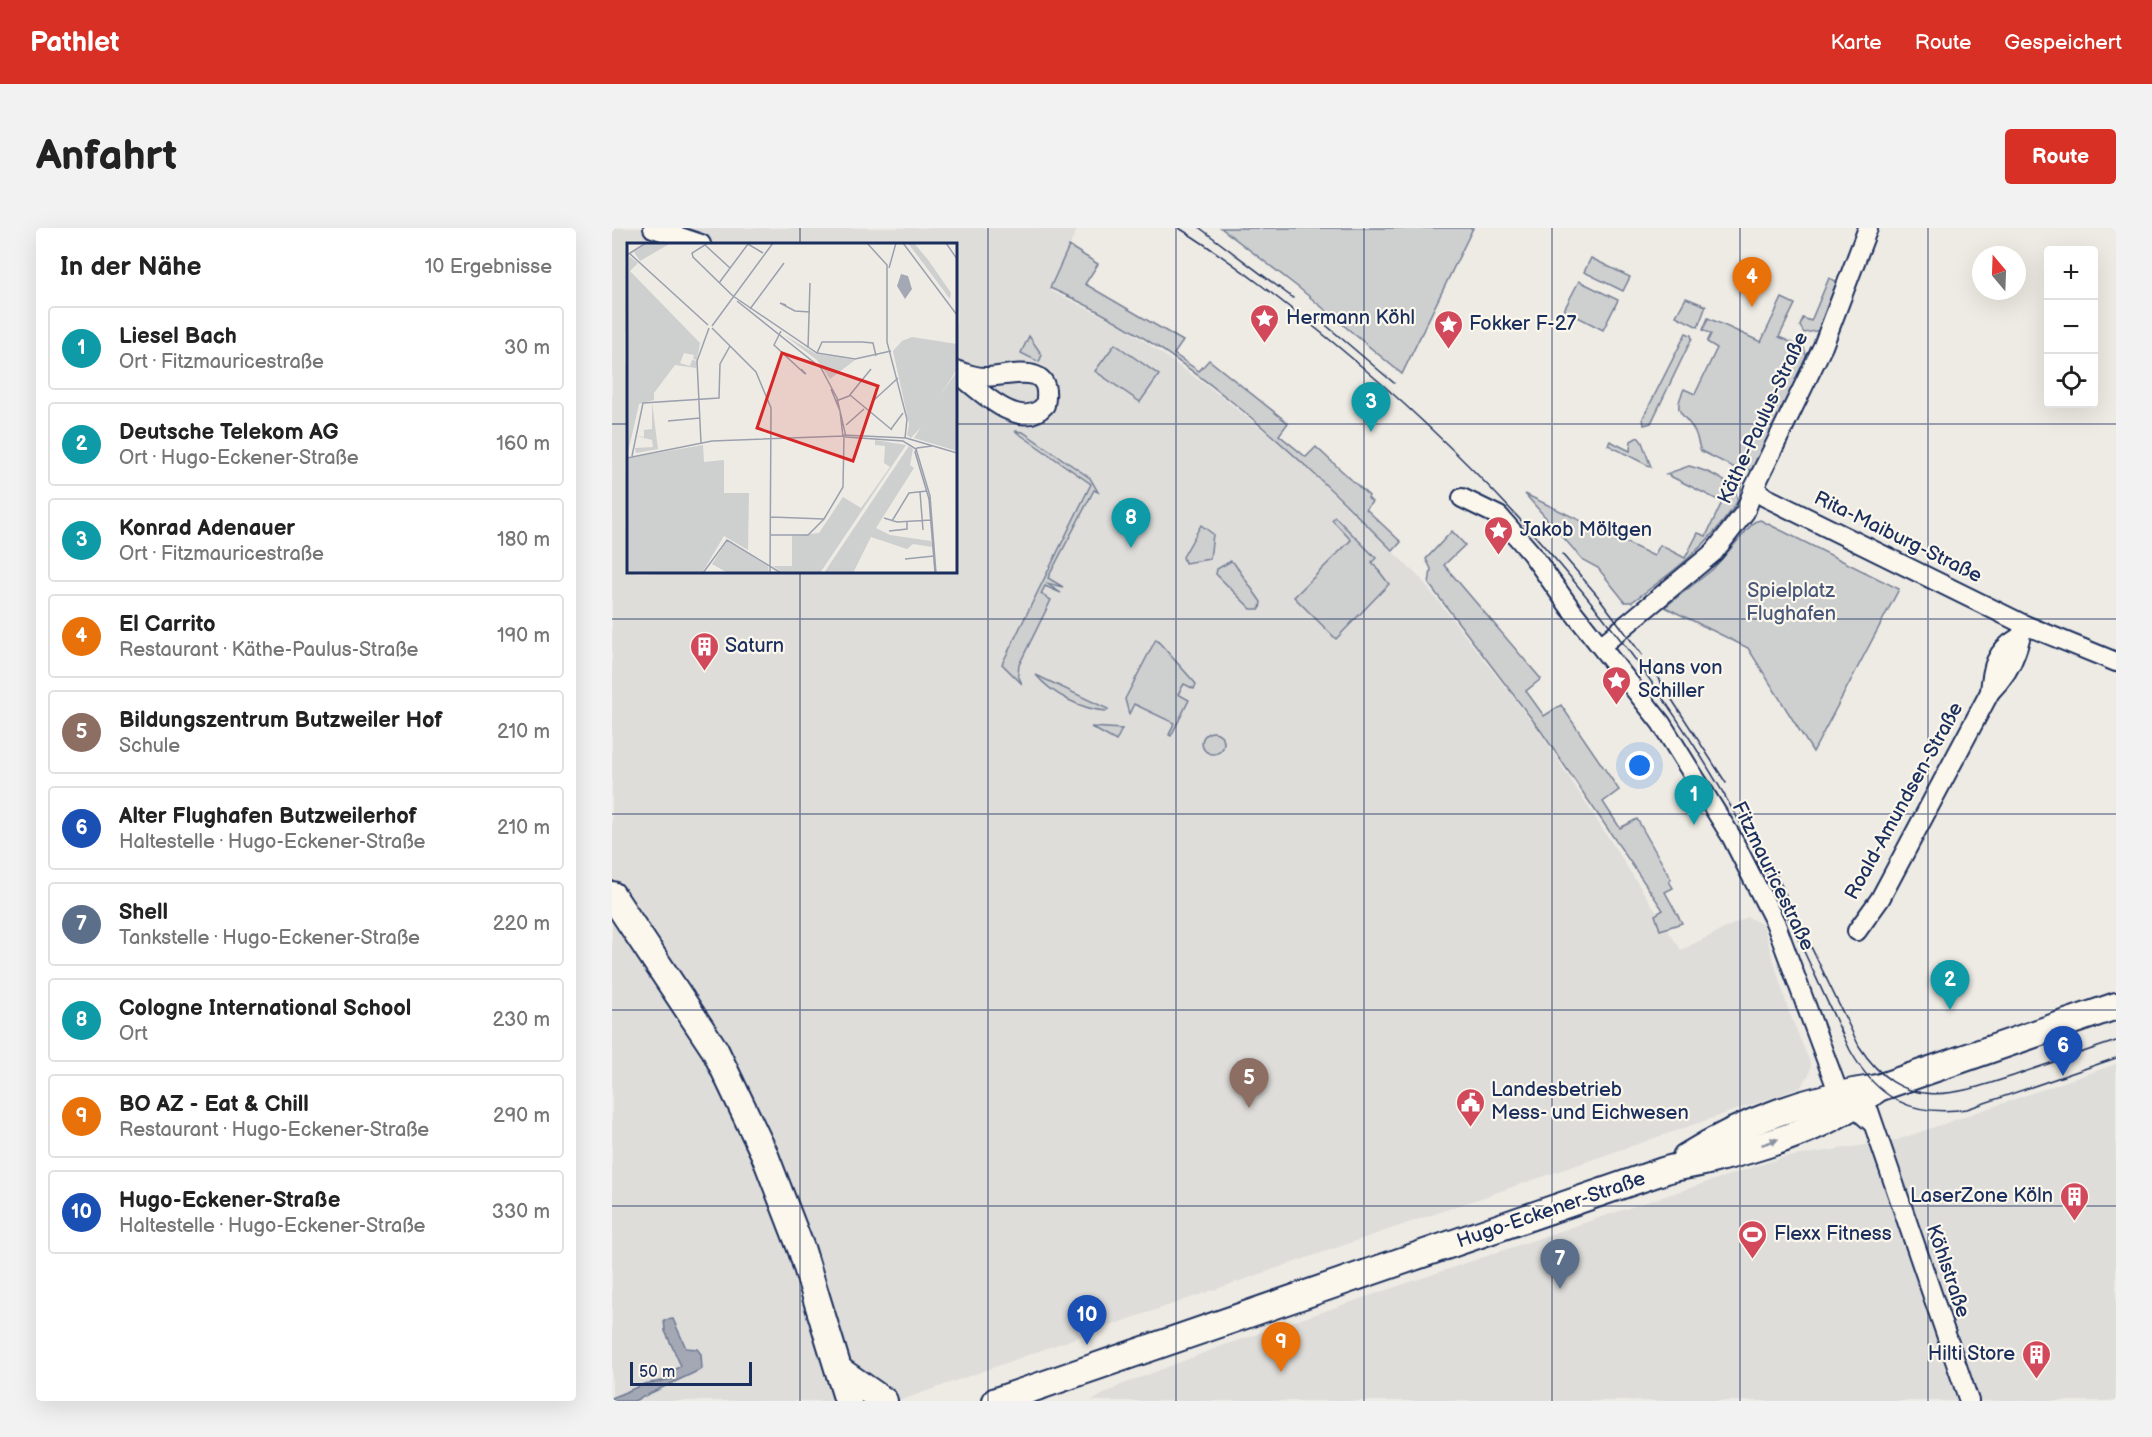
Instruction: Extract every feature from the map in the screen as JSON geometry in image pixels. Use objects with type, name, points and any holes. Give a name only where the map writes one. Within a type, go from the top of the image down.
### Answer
[{"type":"main road","points":[[612,895],[720,1060],[764,1153],[802,1251],[848,1401]]},
{"type":"main road","name":"Hugo-Eckener-Straße","points":[[996,1401],[1663,1171],[1742,1152],[1878,1088],[2116,1006]]},
{"type":"main road","name":"Hugo-Eckener-Straße","points":[[1663,1171],[1713,1142],[1801,1105],[1841,1106]]},
{"type":"main road","points":[[827,1401],[839,1370]]},
{"type":"main road","points":[[839,1370],[884,1401]]},
{"type":"street","points":[[653,228],[697,243]]},
{"type":"street","name":"Käthe-Paulus-Straße","points":[[1602,645],[1714,552],[1745,512],[1754,488],[1823,346],[1868,228]]},
{"type":"street","name":"Rita-Maiburg-Straße","points":[[1754,488],[1765,497],[2021,632],[2116,662]]},
{"type":"street","name":"Fitzmauricestraße","points":[[1462,498],[1498,516],[1531,553],[1662,723],[1731,836],[1787,948],[1841,1106]]},
{"type":"street","name":"Roald-Amundsen-Straße","points":[[1857,931],[1880,899],[1990,692],[1996,658],[2021,632]]},
{"type":"street","name":"Köhlstraße","points":[[1841,1106],[1893,1178],[1969,1401]]},
{"type":"shaded area","points":[[612,228],[1078,228],[1049,290],[1120,324],[1217,393],[1288,450],[1422,580],[1540,732],[1681,950],[1748,917],[1763,925],[1789,1012],[1811,1065],[1809,1075],[1800,1088],[1135,1317],[899,1401],[612,1401]]},
{"type":"shaded area","points":[[2116,1064],[2116,1401],[1091,1401],[1121,1385],[1222,1346],[1610,1214],[1781,1158],[1897,1140]]},
{"type":"shaded area","points":[[673,1319],[686,1348],[697,1349],[701,1354],[702,1369],[634,1401],[612,1401],[612,1398],[644,1384],[673,1379],[672,1371],[681,1366],[665,1331],[664,1320]]},
{"type":"green space","points":[[1221,228],[1473,228],[1402,374],[1299,288]]},
{"type":"green space","points":[[1069,246],[1098,264],[1085,284],[1183,341],[1174,354],[1199,371],[1209,360],[1288,423],[1279,435],[1306,457],[1316,447],[1369,496],[1372,502],[1366,509],[1401,542],[1393,551],[1316,475],[1234,403],[1146,339],[1050,288]]},
{"type":"green space","points":[[1591,258],[1630,277],[1623,291],[1584,272]]},
{"type":"green space","points":[[1829,278],[1840,283],[1822,330],[1804,333],[1800,326],[1803,318],[1811,321]]},
{"type":"green space","points":[[1579,281],[1618,300],[1603,330],[1564,310]]},
{"type":"green space","points":[[1686,298],[1706,306],[1698,327],[1676,316]]},
{"type":"green space","points":[[1782,298],[1795,304],[1779,337],[1804,348],[1807,359],[1754,468],[1743,472],[1701,451],[1695,432],[1679,409],[1680,398],[1684,389],[1695,394],[1717,348],[1707,342],[1711,334],[1703,330],[1708,318],[1761,342]]},
{"type":"green space","points":[[1686,333],[1692,338],[1651,423],[1644,425],[1643,418]]},
{"type":"green space","points":[[1029,336],[1042,355],[1039,362],[1021,353]]},
{"type":"green space","points":[[1115,344],[1159,375],[1140,402],[1095,371]]},
{"type":"green space","points":[[1015,431],[1023,432],[1090,478],[1098,492],[1094,490],[1048,578],[1063,587],[1046,583],[1061,593],[1045,586],[1041,594],[1051,600],[1019,665],[1018,675],[1022,684],[1002,664],[1091,484]]},
{"type":"green space","points":[[1638,437],[1651,467],[1608,445],[1610,441],[1630,451],[1631,441]]},
{"type":"green space","points":[[1689,466],[1712,474],[1727,483],[1733,489],[1737,502],[1703,545],[1676,569],[1632,602],[1625,602],[1598,568],[1583,560],[1525,494],[1654,556],[1660,545],[1685,558],[1698,533],[1706,536],[1722,502],[1666,474]]},
{"type":"green space","points":[[1335,517],[1376,558],[1372,562],[1389,584],[1336,639],[1294,597],[1351,540],[1332,520]]},
{"type":"green space","name":"Spielplatz Flughafen","points":[[1760,520],[1899,589],[1813,752],[1748,648],[1665,607],[1713,569],[1754,522]]},
{"type":"green space","points":[[1201,525],[1213,534],[1210,559],[1185,563],[1183,557]]},
{"type":"green space","points":[[1452,531],[1465,545],[1444,565],[1541,679],[1526,691],[1544,716],[1561,705],[1619,790],[1603,802],[1620,828],[1637,819],[1671,879],[1669,881],[1673,888],[1665,892],[1682,923],[1660,930],[1655,915],[1663,910],[1541,731],[1429,584],[1431,569],[1426,559]]},
{"type":"green space","points":[[1231,561],[1261,602],[1260,609],[1251,609],[1216,574],[1217,569]]},
{"type":"green space","points":[[1156,639],[1196,684],[1194,689],[1184,684],[1178,694],[1189,700],[1171,736],[1169,735],[1174,723],[1134,704],[1129,714],[1125,699]]},
{"type":"green space","points":[[1036,675],[1108,709],[1107,711],[1088,708],[1068,700]]},
{"type":"green space","points":[[1091,727],[1122,729],[1116,741]]},
{"type":"green space","points":[[1213,732],[1221,735],[1224,743],[1221,751],[1213,754],[1205,751],[1202,743],[1205,735]]},
{"type":"tram line","points":[[1179,228],[1220,255],[1278,299],[1395,396],[1509,507],[1561,566],[1611,628],[1658,692],[1702,758],[1757,854],[1850,1050],[1872,1081],[1884,1092],[1913,1107],[1947,1111],[1967,1109],[2116,1058]]},
{"type":"tram line","points":[[1200,228],[1293,298]]},
{"type":"tram line","points":[[1314,315],[1394,383]]},
{"type":"tram line","points":[[1562,554],[1597,595],[1642,655]]},
{"type":"tram line","points":[[1654,672],[1726,783]]},
{"type":"tram line","points":[[1770,862],[1859,1046],[1875,1067],[1893,1082],[1911,1090],[1930,1094],[1950,1093],[1993,1083],[2116,1041]]},
{"type":"place","name":"El Carrito","points":[[1752,307]]},
{"type":"place","name":"Hermann Köhl","points":[[1265,344]]},
{"type":"place","name":"Fokker F-27","points":[[1448,350]]},
{"type":"place","name":"Konrad Adenauer","points":[[1371,432]]},
{"type":"place","name":"Cologne International School","points":[[1131,548]]},
{"type":"place","name":"Jakob Möltgen","points":[[1499,556]]},
{"type":"place","name":"Saturn","points":[[704,672]]},
{"type":"place","name":"Hans von Schiller","points":[[1617,706]]},
{"type":"place","name":"Liesel Bach","points":[[1694,825]]},
{"type":"place","name":"Deutsche Telekom AG","points":[[1950,1010]]},
{"type":"place","name":"Alter Flughafen Butzweilerhof","points":[[2063,1076]]},
{"type":"place","name":"Bildungszentrum Butzweiler Hof","points":[[1249,1108]]},
{"type":"place","name":"Landesbetrieb Mess- und Eichwesen","points":[[1470,1128]]},
{"type":"place","name":"LaserZone Köln","points":[[2074,1222]]},
{"type":"place","name":"Flexx Fitness","points":[[1753,1260]]},
{"type":"place","name":"Shell","points":[[1560,1289]]},
{"type":"place","name":"Hugo-Eckener-Straße","points":[[1087,1345]]},
{"type":"place","name":"BO AZ - Eat & Chill","points":[[1281,1372]]},
{"type":"place","name":"Hilti Store","points":[[2036,1380]]}]
